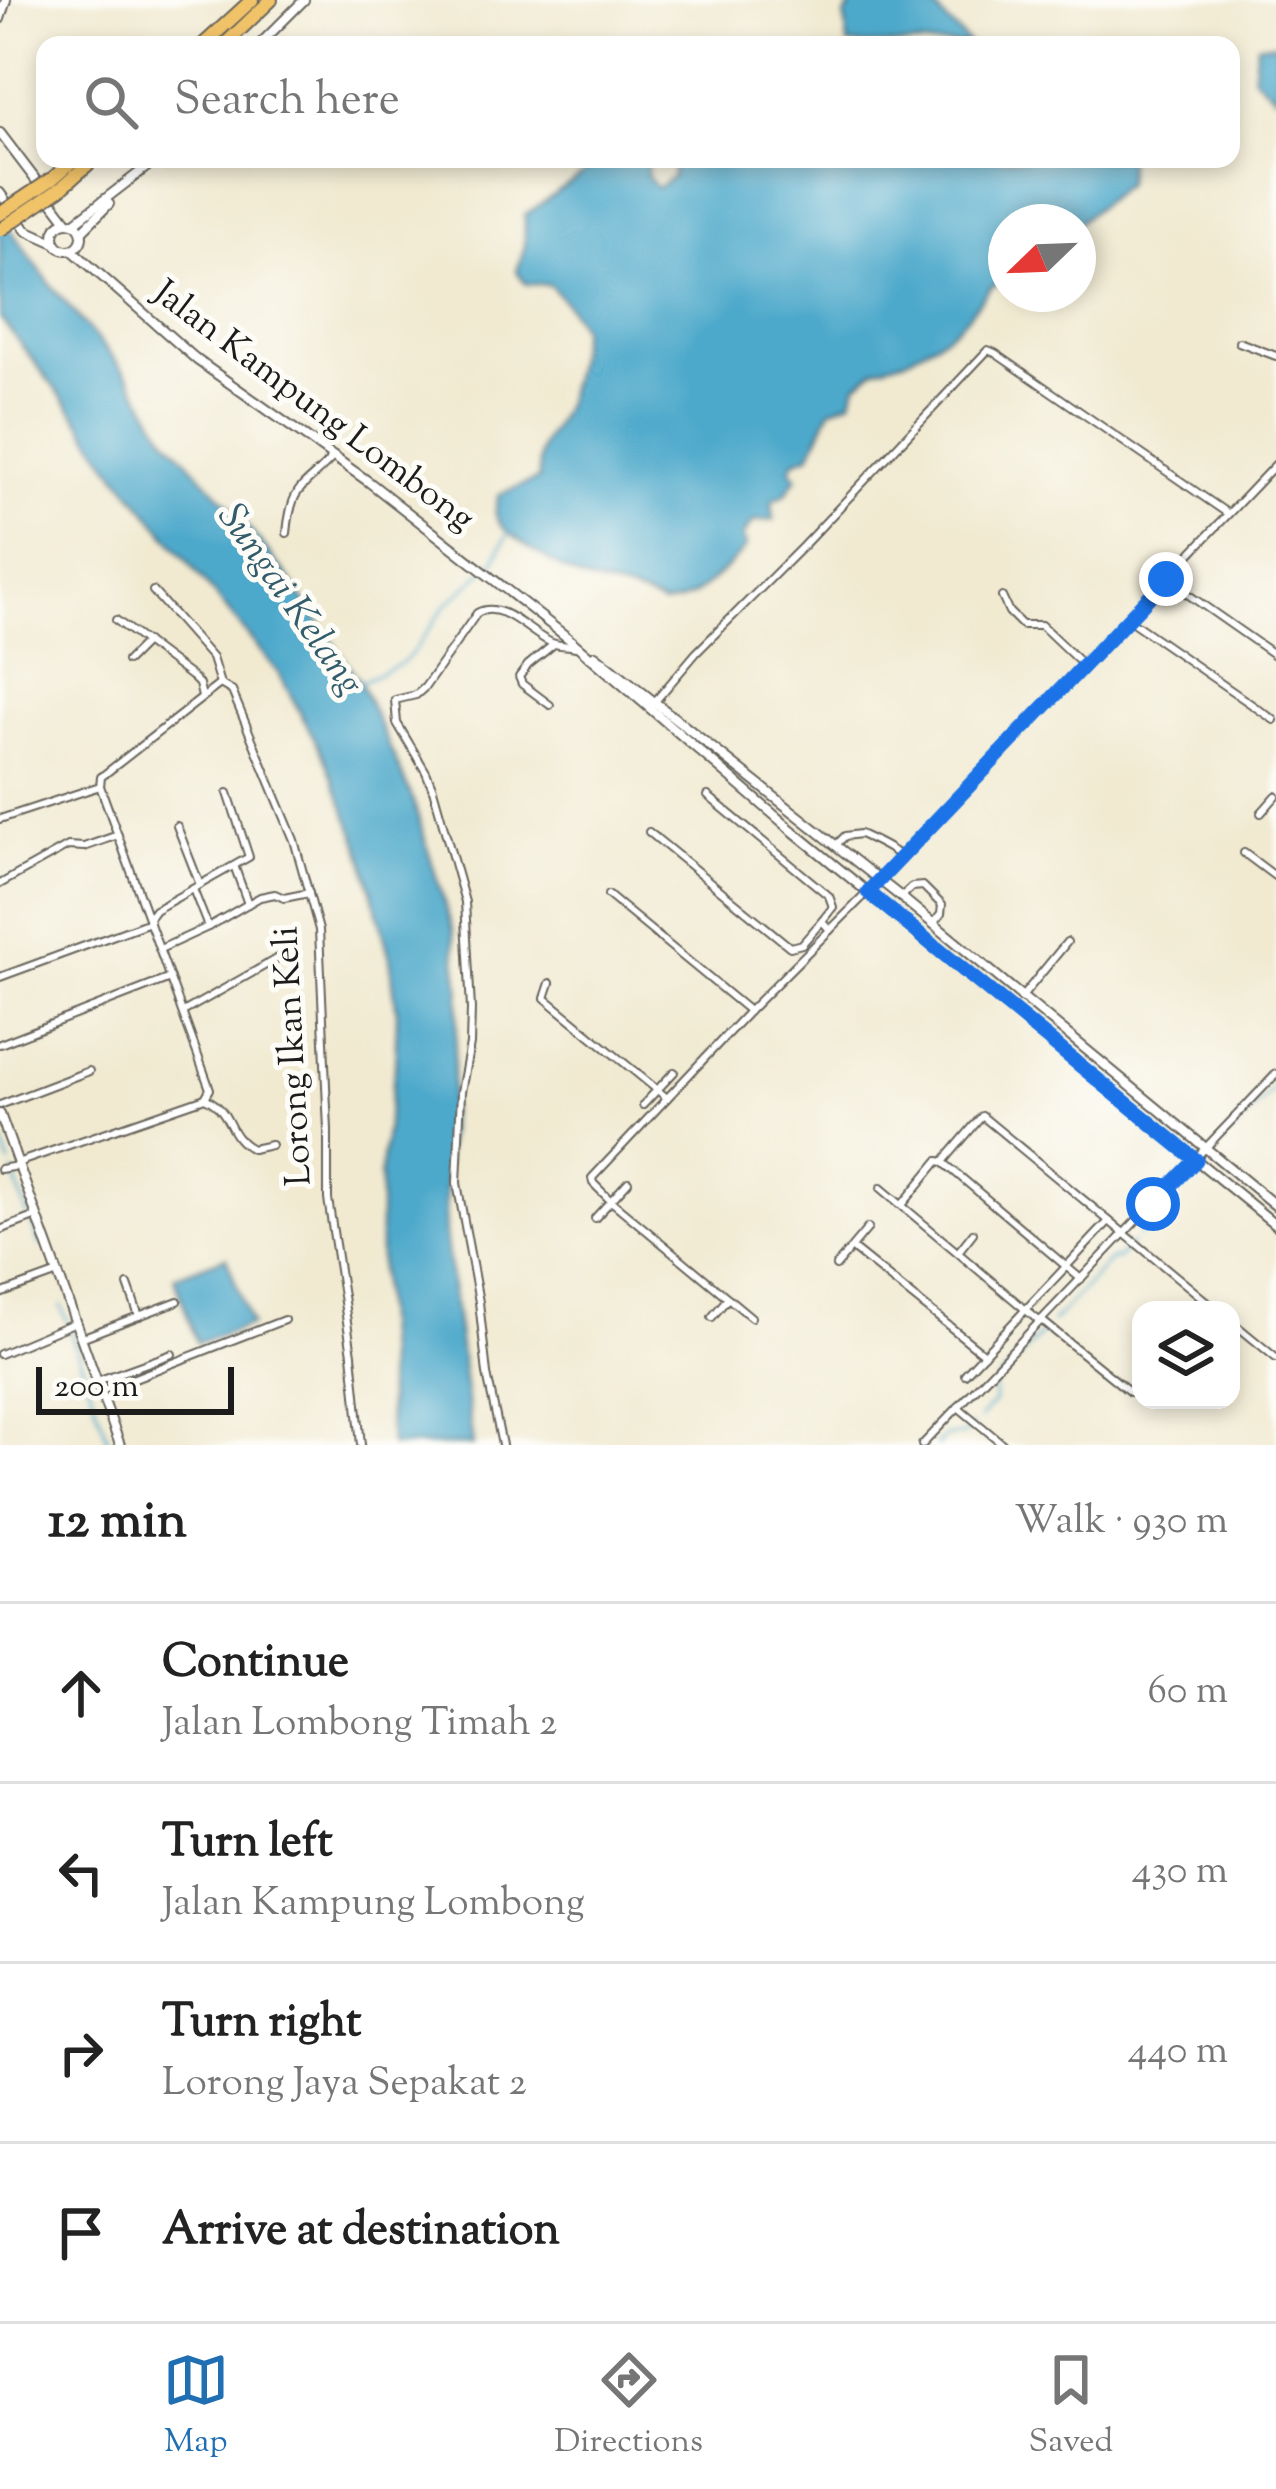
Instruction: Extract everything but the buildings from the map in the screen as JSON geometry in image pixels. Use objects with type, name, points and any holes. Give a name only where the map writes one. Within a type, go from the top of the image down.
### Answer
[{"type":"highway","points":[[212,36],[252,0]]},
{"type":"highway","points":[[233,36],[271,0]]},
{"type":"highway","points":[[0,230],[56,184],[68,168]]},
{"type":"highway","points":[[0,214],[80,168]]},
{"type":"street","points":[[0,20],[6,0]]},
{"type":"street","points":[[268,36],[304,0]]},
{"type":"street","points":[[0,133],[71,222],[99,271]]},
{"type":"street","points":[[55,242],[55,228],[71,222],[147,168]]},
{"type":"street","points":[[72,250],[131,182]]},
{"type":"street","points":[[0,193],[26,230],[72,250],[99,271]]},
{"type":"street","name":"Jalan Kampung Lombong","points":[[99,271],[197,360],[334,456],[568,638]]},
{"type":"street","points":[[1239,342],[1276,356]]},
{"type":"street","points":[[652,705],[696,653],[988,350],[1228,514]]},
{"type":"street","points":[[286,533],[291,500],[334,456]]},
{"type":"street","points":[[751,1317],[611,1201],[592,1178],[1276,464]]},
{"type":"street","points":[[1166,579],[1276,656]]},
{"type":"street","name":"Lorong Ikan Keli","points":[[154,591],[212,658],[220,684],[232,691],[294,840],[310,892],[319,930],[328,1199],[361,1445]]},
{"type":"street","points":[[1002,597],[1022,625],[1041,625],[1084,666]]},
{"type":"street","points":[[502,1445],[457,1183],[471,1009],[465,902],[433,789],[397,723],[395,700],[416,695],[425,687],[484,608],[527,625],[554,644],[579,648]]},
{"type":"street","points":[[116,620],[199,684],[202,697]]},
{"type":"street","points":[[1128,620],[1274,720]]},
{"type":"street","points":[[568,638],[589,650],[868,892],[1276,1225]]},
{"type":"street","points":[[568,638],[901,897],[1276,1207]]},
{"type":"street","points":[[127,661],[146,642]]},
{"type":"street","points":[[550,705],[519,677],[554,644]]},
{"type":"street","points":[[0,1169],[205,1098],[210,1089],[100,786],[101,777],[220,684]]},
{"type":"street","points":[[0,819],[100,786]]},
{"type":"street","points":[[0,977],[150,920],[155,910],[245,862],[249,853],[228,794]]},
{"type":"street","points":[[649,832],[790,947],[802,944],[833,907],[829,896],[708,796]]},
{"type":"street","points":[[1261,813],[1276,796]]},
{"type":"street","points":[[177,826],[208,927]]},
{"type":"street","points":[[836,845],[860,833],[901,857]]},
{"type":"street","points":[[0,884],[68,846],[84,847],[118,835]]},
{"type":"street","points":[[1244,853],[1276,877]]},
{"type":"street","points":[[234,867],[248,904]]},
{"type":"street","points":[[901,897],[912,887],[923,886],[942,905],[933,924]]},
{"type":"street","points":[[160,949],[260,897],[310,892]]},
{"type":"street","points":[[608,896],[748,1011]]},
{"type":"street","points":[[822,921],[830,930]]},
{"type":"street","points":[[1021,998],[1066,943]]},
{"type":"street","points":[[183,1012],[294,949]]},
{"type":"street","points":[[0,1044],[170,977]]},
{"type":"street","points":[[550,983],[545,998],[667,1098]]},
{"type":"street","points":[[89,1071],[0,1109],[120,1445]]},
{"type":"street","points":[[643,1105],[674,1072]]},
{"type":"street","points":[[922,1445],[1276,1074]]},
{"type":"street","points":[[205,1098],[225,1111],[237,1140],[252,1149],[271,1145]]},
{"type":"street","points":[[944,1162],[982,1117],[1206,1301]]},
{"type":"street","points":[[902,1205],[938,1161],[944,1162],[1081,1279]]},
{"type":"street","points":[[595,1218],[628,1182]]},
{"type":"street","points":[[881,1188],[1130,1392]]},
{"type":"street","points":[[0,1230],[37,1216]]},
{"type":"street","points":[[965,1374],[1109,1221]]},
{"type":"street","points":[[836,1266],[868,1228]]},
{"type":"street","points":[[958,1252],[973,1233]]},
{"type":"street","points":[[852,1248],[984,1354]]},
{"type":"street","points":[[0,1294],[58,1273]]},
{"type":"street","points":[[128,1285],[139,1316]]},
{"type":"street","points":[[712,1317],[728,1298]]},
{"type":"street","points":[[81,1338],[178,1301]]},
{"type":"street","points":[[99,1386],[284,1321]]},
{"type":"street","points":[[0,1354],[76,1322]]},
{"type":"street","points":[[1240,1328],[1276,1358]]},
{"type":"street","points":[[99,1386],[172,1354]]},
{"type":"street","points":[[958,1407],[1004,1445]]},
{"type":"water","points":[[855,0],[927,0],[961,36],[847,36],[845,16]]},
{"type":"water","points":[[1257,44],[1276,44],[1276,97],[1253,76]]},
{"type":"water","points":[[592,168],[647,168],[657,188],[673,176],[673,168],[1127,168],[1126,183],[1096,208],[1096,204],[988,204],[988,291],[966,318],[948,334],[906,359],[876,368],[856,385],[852,400],[831,409],[810,455],[794,461],[791,470],[797,477],[785,495],[772,501],[774,520],[754,521],[742,536],[746,546],[727,567],[689,597],[663,605],[574,575],[498,521],[499,494],[539,479],[542,446],[566,397],[581,328],[550,285],[526,284],[517,271],[525,246],[525,215]]},
{"type":"water","name":"Sungai Kelang","points":[[0,215],[51,285],[129,377],[166,437],[290,579],[360,682],[412,797],[453,931],[460,990],[445,1233],[473,1445],[390,1445],[380,1174],[395,1068],[397,1014],[390,958],[361,849],[324,756],[279,674],[108,463],[0,318]]},
{"type":"water","points":[[226,1257],[251,1325],[197,1343],[174,1277]]},
{"type":"waterway","name":"Sungai Kelang","points":[[358,683],[400,664],[414,651],[446,605],[494,562],[509,531]]},
{"type":"waterway","points":[[1230,1135],[1276,1086]]},
{"type":"waterway","points":[[0,1136],[10,1164]]},
{"type":"waterway","points":[[13,1172],[28,1216]]},
{"type":"waterway","points":[[1167,1201],[1191,1175]]},
{"type":"waterway","points":[[1138,1237],[1156,1211]]},
{"type":"waterway","points":[[31,1223],[40,1245]]},
{"type":"waterway","points":[[1053,1322],[1131,1244]]},
{"type":"waterway","points":[[61,1306],[67,1321]]},
{"type":"waterway","points":[[70,1330],[110,1445]]},
{"type":"waterway","points":[[980,1418],[994,1402],[994,1385],[1045,1330]]},
{"type":"waterway","points":[[937,1445],[946,1436],[964,1435],[972,1426]]},
{"type":"route","points":[[1153,1204],[1196,1160],[868,892],[1166,579]]}]
